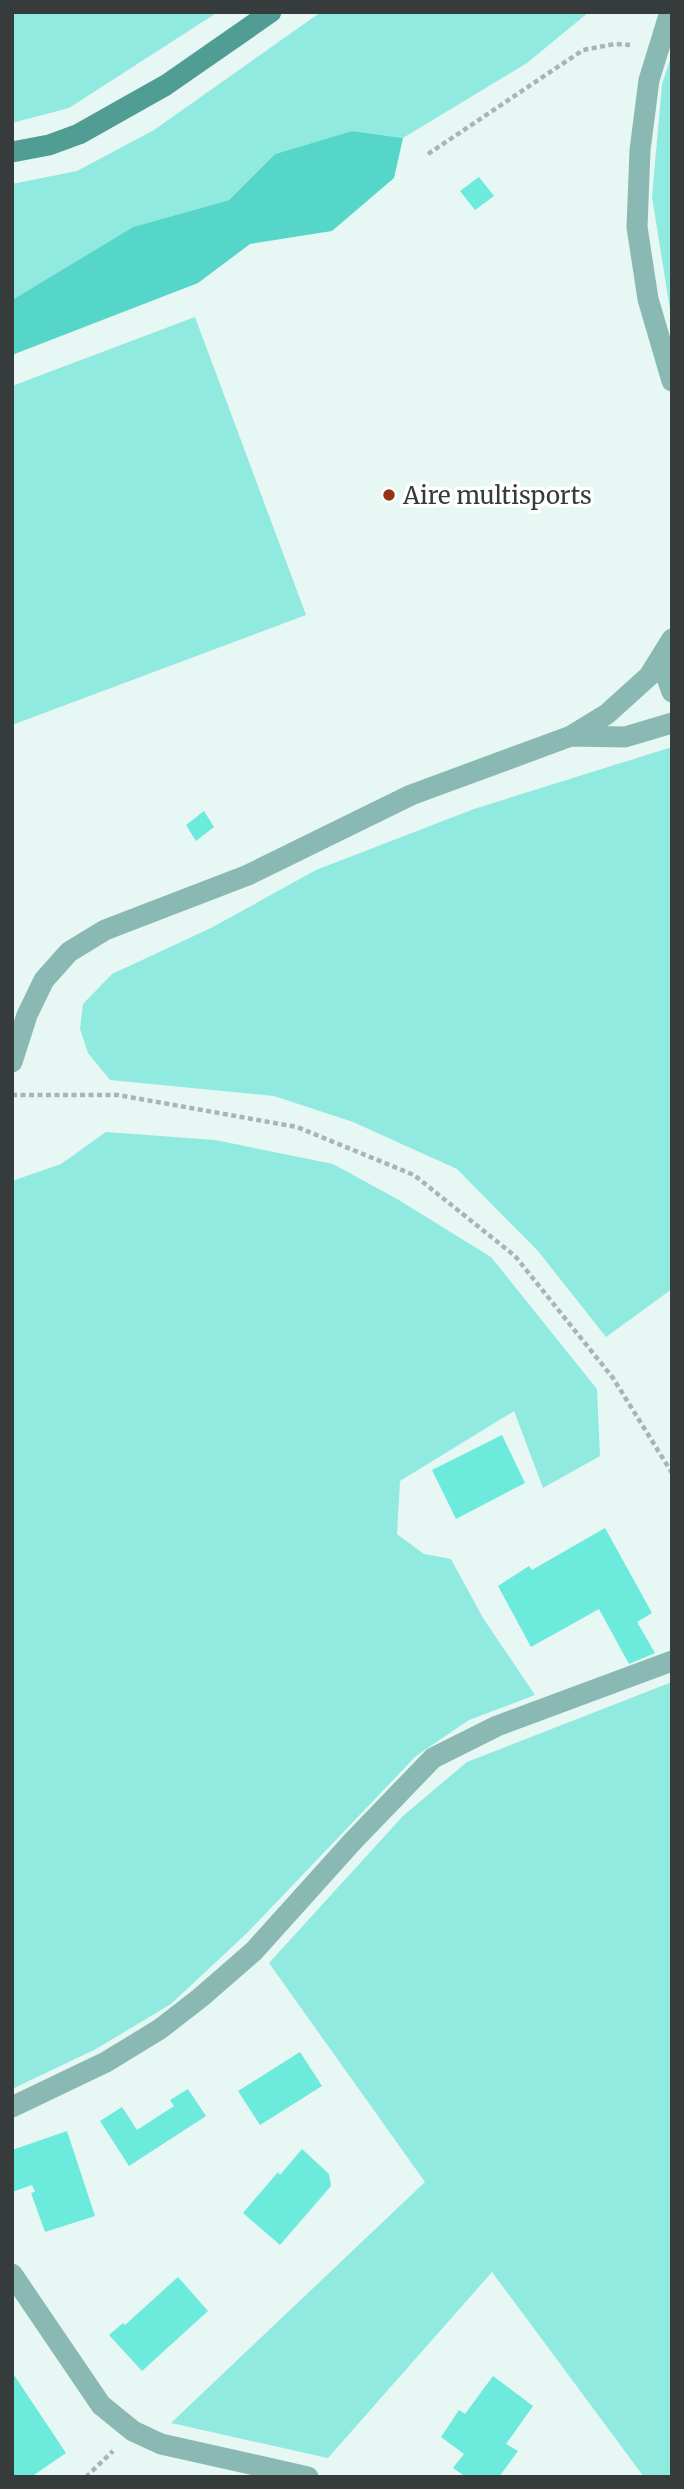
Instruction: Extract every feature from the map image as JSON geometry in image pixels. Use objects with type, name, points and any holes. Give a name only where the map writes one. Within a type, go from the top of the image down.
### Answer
[{"type":"street","points":[[12,152],[49,145],[79,134],[166,86],[271,12]]},
{"type":"street","points":[[670,12],[649,80],[640,150],[637,228],[648,299],[672,381]]},
{"type":"street","points":[[12,1062],[27,1015],[44,980],[69,952],[105,930],[248,875],[411,795],[571,736],[607,714],[649,676],[672,639]]},
{"type":"street","points":[[660,659],[672,692]]},
{"type":"street","points":[[571,736],[625,737],[672,723]]},
{"type":"street","points":[[12,2108],[106,2062],[160,2028],[200,1998],[254,1951],[353,1841],[433,1758],[497,1726],[672,1661]]},
{"type":"street","points":[[12,2274],[101,2405],[133,2431],[161,2444],[308,2477]]},
{"type":"path","points":[[429,154],[583,50],[615,44],[658,47]]},
{"type":"path","points":[[12,1095],[118,1095],[297,1127],[414,1175],[515,1256],[613,1378],[672,1473]]},
{"type":"path","points":[[86,2477],[133,2431]]},
{"type":"shaded area","points":[[12,12],[218,12],[69,108],[12,123]]},
{"type":"shaded area","points":[[321,12],[589,12],[527,63],[403,138],[352,131],[275,154],[229,200],[133,227],[12,300],[12,184],[77,171],[154,130]]},
{"type":"shaded area","points":[[672,54],[672,322],[652,197],[662,84]]},
{"type":"shaded area","points":[[352,131],[403,138],[394,178],[332,231],[250,244],[198,283],[12,355],[12,300],[133,227],[229,200],[275,154]]},
{"type":"shaded area","points":[[195,317],[306,615],[12,725],[12,386]]},
{"type":"shaded area","points":[[672,747],[672,1289],[606,1337],[538,1251],[457,1169],[353,1122],[274,1096],[110,1080],[88,1053],[80,1029],[83,1004],[112,974],[211,928],[316,870],[474,809]]},
{"type":"shaded area","points":[[106,1132],[215,1140],[333,1164],[397,1199],[491,1257],[597,1389],[600,1456],[543,1488],[514,1411],[400,1481],[397,1534],[424,1554],[451,1559],[483,1618],[535,1695],[469,1720],[416,1756],[247,1933],[171,2004],[96,2049],[12,2089],[12,1181],[61,1164]]},
{"type":"shaded area","points":[[672,1682],[672,2477],[644,2477],[492,2272],[328,2458],[171,2423],[425,2182],[269,1963],[403,1816],[467,1762]]},
{"type":"building","points":[[479,177],[494,196],[475,210],[460,191]]},
{"type":"building","points":[[204,811],[214,827],[196,841],[186,825]]},
{"type":"building","points":[[502,1435],[525,1483],[456,1519],[432,1470]]},
{"type":"building","points":[[605,1528],[652,1613],[637,1622],[655,1653],[629,1664],[599,1609],[531,1647],[498,1586],[529,1566],[532,1570]]},
{"type":"building","points":[[300,2052],[322,2086],[260,2125],[238,2091]]},
{"type":"building","points":[[188,2089],[206,2116],[129,2166],[100,2121],[122,2107],[137,2130],[174,2106],[170,2100]]},
{"type":"building","points":[[67,2131],[95,2216],[45,2232],[31,2193],[35,2192],[32,2185],[12,2192],[12,2150]]},
{"type":"building","points":[[302,2149],[329,2174],[331,2186],[280,2245],[243,2213]]},
{"type":"building","points":[[178,2277],[208,2311],[142,2371],[109,2335],[123,2323],[125,2325]]},
{"type":"building","points":[[12,2372],[66,2453],[31,2477],[12,2477]]},
{"type":"building","points":[[493,2376],[533,2406],[506,2444],[518,2451],[499,2477],[466,2477],[453,2468],[464,2454],[441,2437],[459,2410],[465,2414]]},
{"type":"place","name":"Aire multisports","points":[[389,495]]}]
